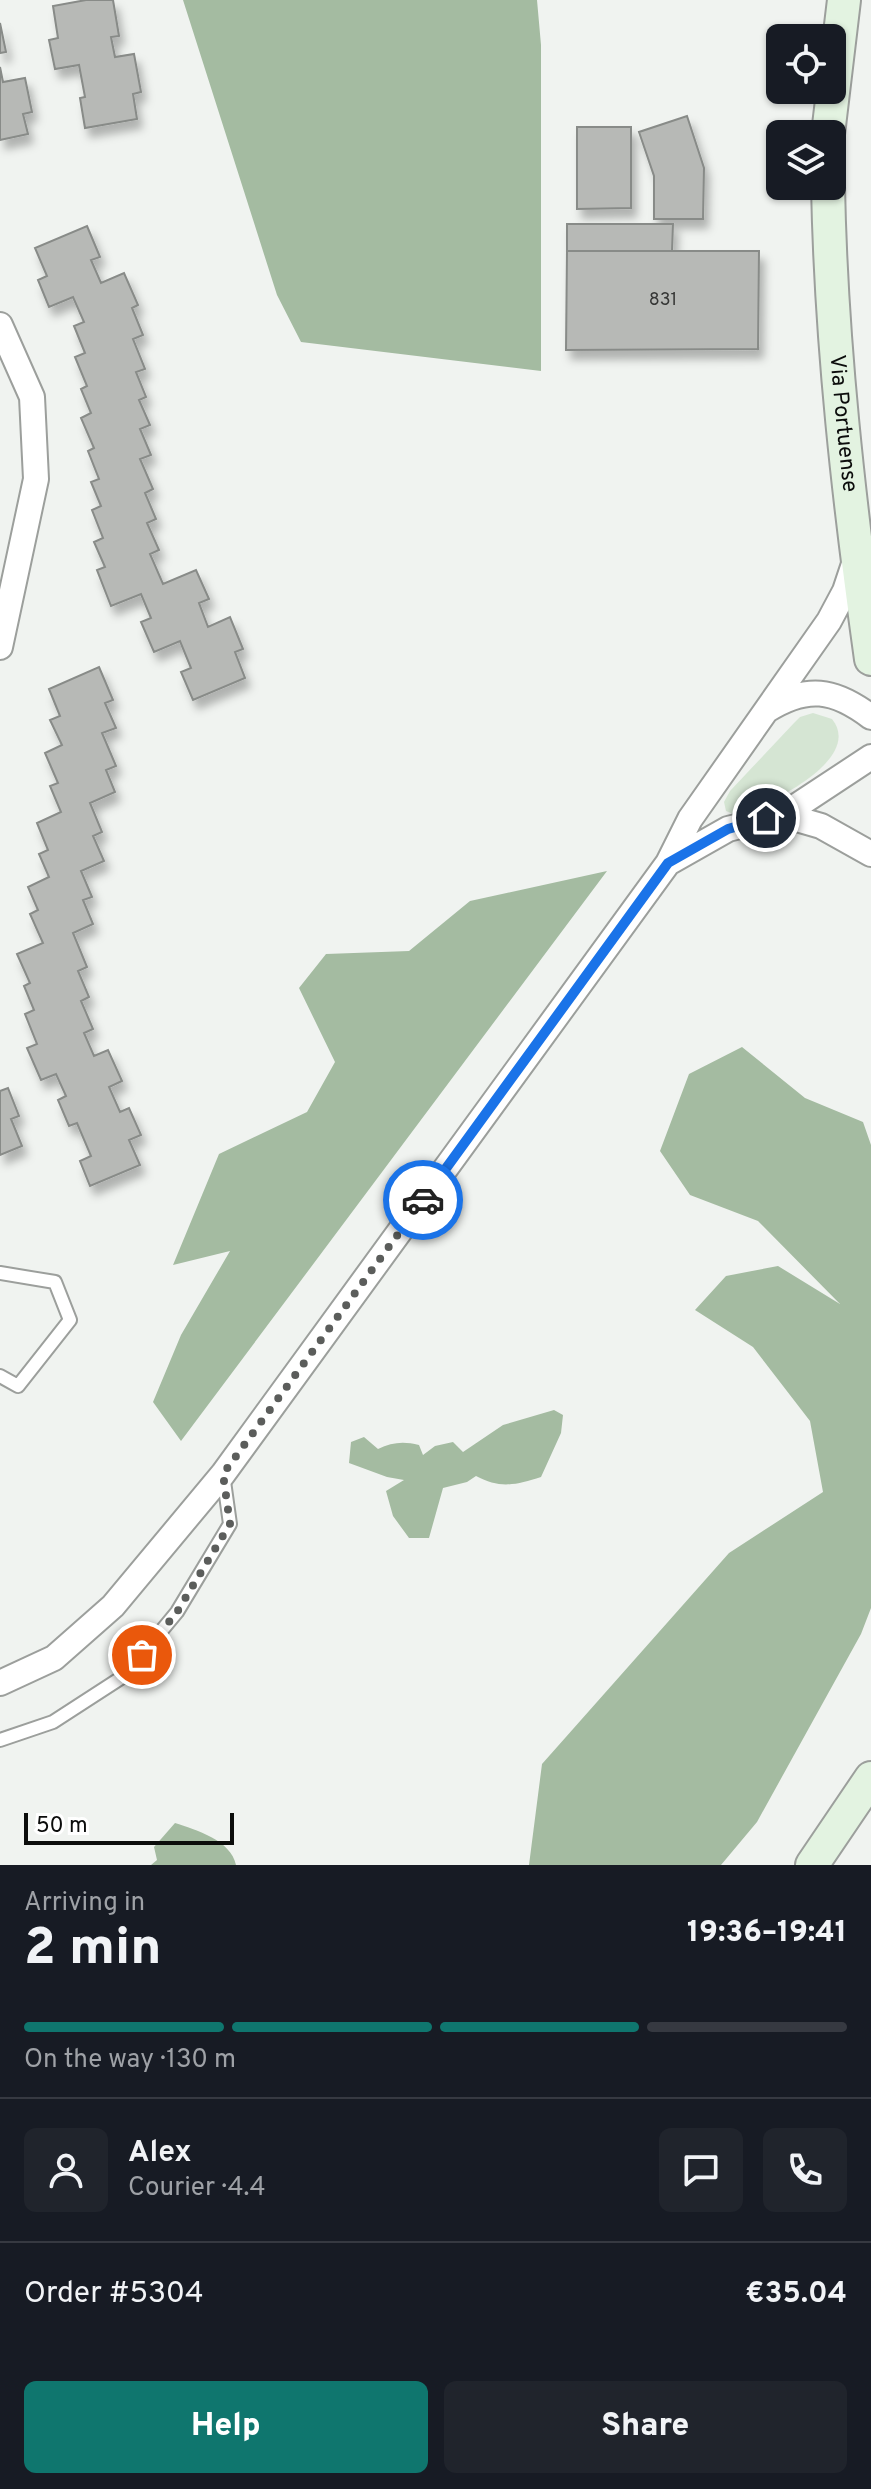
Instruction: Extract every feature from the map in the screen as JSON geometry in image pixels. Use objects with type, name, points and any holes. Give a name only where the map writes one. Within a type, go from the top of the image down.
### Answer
[{"type":"main road","points":[[830,120],[844,0]]},
{"type":"main road","name":"Via Portuense","points":[[828,200],[837,359],[871,659]]},
{"type":"main road","points":[[812,1865],[871,1778]]},
{"type":"street","points":[[0,325],[32,397],[36,479],[0,647]]},
{"type":"street","points":[[0,1683],[54,1658],[113,1606],[223,1474],[668,863],[690,819],[834,613],[857,556]]},
{"type":"street","points":[[763,713],[788,698],[817,693],[849,702],[871,717]]},
{"type":"street","points":[[668,863],[728,829],[783,815],[871,757]]},
{"type":"street","points":[[783,815],[821,826],[871,854]]},
{"type":"lane","points":[[0,1273],[55,1282],[70,1320],[18,1386],[0,1376]]},
{"type":"lane","points":[[0,1740],[53,1722],[124,1676],[177,1612],[230,1524],[223,1474]]},
{"type":"green space","points":[[183,0],[537,0],[541,45],[541,371],[301,342],[277,295]]},
{"type":"green space","points":[[813,713],[832,719],[839,735],[835,750],[824,765],[788,792],[768,802],[736,815],[726,811],[724,802],[730,791],[800,717]]},
{"type":"green space","points":[[607,871],[181,1441],[153,1402],[181,1335],[230,1251],[173,1265],[219,1154],[307,1112],[335,1062],[299,988],[326,954],[409,951],[470,901]]},
{"type":"green space","points":[[742,1047],[805,1098],[863,1122],[871,1145],[871,1608],[861,1634],[757,1822],[721,1865],[529,1865],[542,1764],[729,1553],[823,1492],[810,1421],[753,1347],[695,1310],[726,1276],[778,1266],[840,1304],[758,1221],[690,1195],[660,1151],[689,1074]]},
{"type":"green space","points":[[554,1410],[563,1415],[561,1433],[541,1477],[508,1484],[493,1483],[476,1476],[467,1482],[443,1488],[429,1538],[409,1538],[393,1516],[386,1491],[404,1480],[349,1463],[351,1442],[364,1437],[378,1449],[408,1443],[419,1445],[423,1455],[435,1446],[453,1442],[463,1452],[503,1425]]},
{"type":"green space","points":[[175,1823],[220,1843],[233,1856],[236,1865],[151,1865],[157,1860],[154,1847]]},
{"type":"building","points":[[86,0],[113,0],[119,36],[111,37],[115,57],[134,54],[141,92],[133,94],[137,119],[85,128],[80,98],[85,97],[79,65],[55,69],[49,40],[58,38],[53,6]]},
{"type":"building","points":[[0,23],[6,52],[0,53]]},
{"type":"building","points":[[0,67],[3,82],[25,78],[32,112],[23,114],[28,134],[0,140]]},
{"type":"building","points":[[687,116],[704,168],[703,219],[654,219],[654,176],[639,132]]},
{"type":"building","points":[[577,127],[631,127],[631,208],[577,209]]},
{"type":"building","points":[[567,224],[673,224],[672,251],[567,251]]},
{"type":"building","points":[[87,226],[100,257],[91,260],[101,283],[124,273],[138,305],[132,308],[143,335],[133,339],[145,369],[136,372],[146,397],[139,400],[150,425],[140,429],[151,455],[140,459],[153,489],[145,493],[156,519],[147,523],[159,550],[150,554],[163,584],[196,570],[209,599],[199,603],[208,627],[230,617],[243,649],[235,652],[245,678],[193,700],[181,672],[191,668],[180,641],[154,652],[141,622],[151,618],[141,594],[111,606],[97,570],[105,567],[94,542],[103,538],[92,510],[101,506],[91,482],[99,479],[88,451],[94,448],[81,418],[91,413],[81,389],[87,386],[75,357],[85,353],[74,326],[84,322],[73,297],[49,307],[38,280],[47,276],[35,248]]},
{"type":"building","points":[[567,251],[759,251],[758,349],[566,350]]},
{"type":"building","points":[[99,667],[113,700],[105,703],[116,728],[102,733],[116,766],[106,770],[115,792],[90,803],[102,832],[93,836],[104,861],[81,871],[92,897],[83,900],[93,924],[73,933],[87,967],[78,971],[89,997],[81,1001],[93,1029],[84,1033],[94,1056],[108,1050],[122,1081],[109,1087],[120,1112],[129,1108],[141,1135],[129,1140],[140,1165],[90,1186],[80,1161],[91,1156],[77,1123],[69,1126],[58,1100],[66,1096],[56,1074],[41,1080],[27,1048],[37,1044],[25,1014],[34,1010],[24,986],[30,983],[17,954],[43,943],[30,914],[38,910],[28,887],[49,877],[39,854],[48,850],[37,823],[61,812],[50,786],[58,783],[45,753],[62,745],[50,720],[60,716],[49,689]]},
{"type":"building","points":[[8,1088],[19,1116],[11,1119],[22,1146],[0,1155],[0,1091]]},
{"type":"way so far","points":[[142,1655],[177,1612],[230,1524],[223,1474],[423,1200]]},
{"type":"route","points":[[423,1200],[668,863],[710,837],[766,818]]}]
